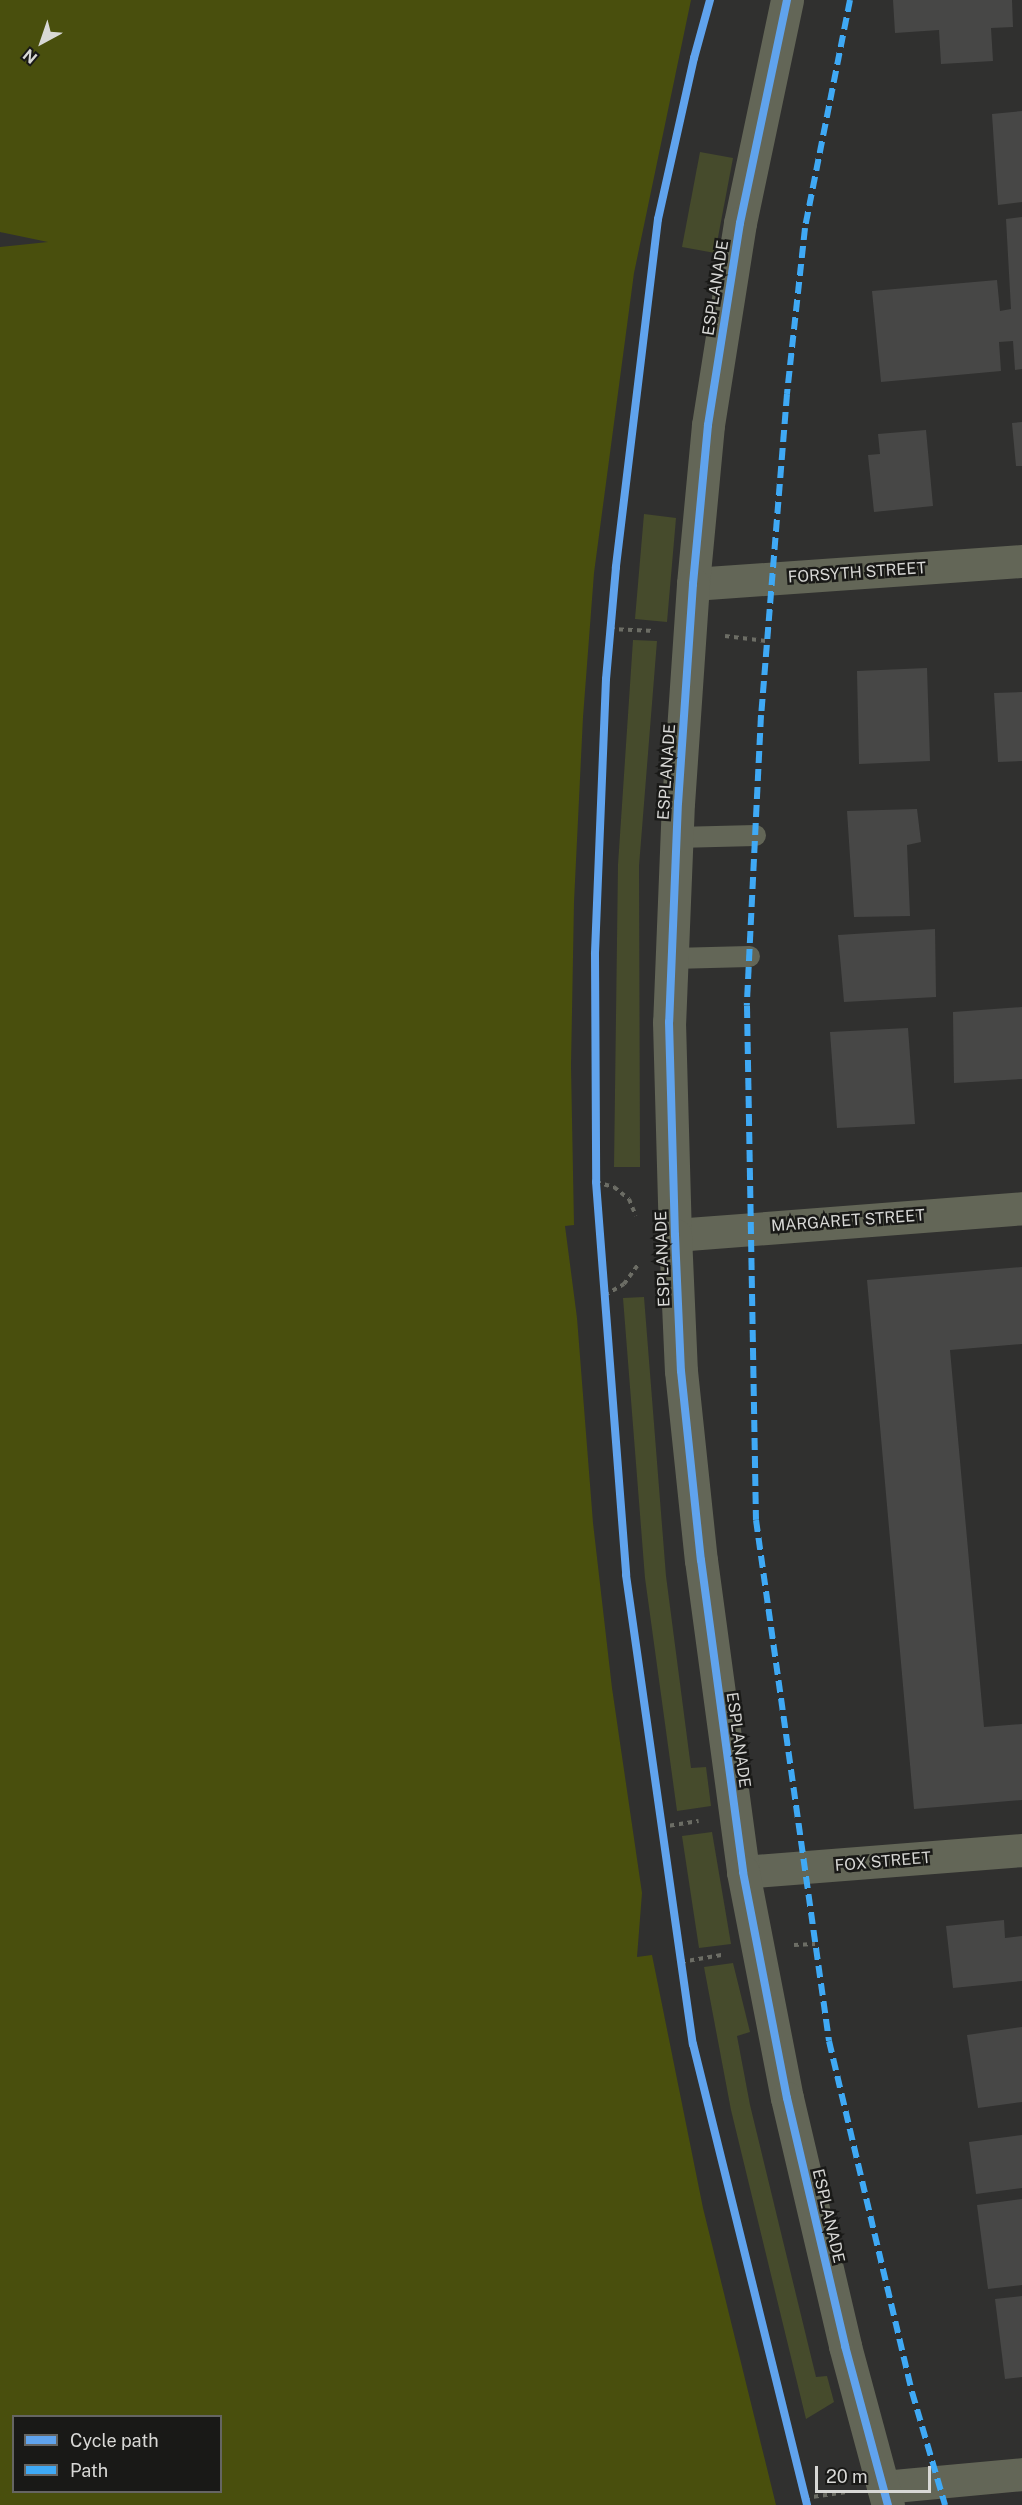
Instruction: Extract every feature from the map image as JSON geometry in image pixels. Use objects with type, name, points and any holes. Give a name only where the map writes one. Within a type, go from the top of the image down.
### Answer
[{"type":"street","name":"ESPLANADE","points":[[787,0],[740,223],[708,425],[693,584],[676,837],[669,1022],[675,1235],[681,1371],[701,1560],[743,1872],[787,2098],[845,2346],[885,2496]]},
{"type":"street","name":"FORSYTH STREET","points":[[693,584],[1022,561]]},
{"type":"street","name":"MARGARET STREET","points":[[675,1235],[1022,1208]]},
{"type":"street","name":"FOX STREET","points":[[743,1872],[1022,1850]]},
{"type":"street","points":[[885,2496],[1022,2474]]},
{"type":"lane","points":[[676,837],[755,835]]},
{"type":"lane","points":[[672,958],[749,956]]},
{"type":"path","points":[[609,639],[611,619]]},
{"type":"path","points":[[596,1170],[597,1193]]},
{"type":"path","points":[[596,1182],[614,1187],[629,1199],[638,1218]]},
{"type":"path","points":[[605,1295],[624,1284],[634,1273],[640,1260]]},
{"type":"path","points":[[604,1284],[606,1307]]},
{"type":"path","points":[[660,1816],[663,1838]]},
{"type":"path","points":[[679,1950],[682,1973]]},
{"type":"path","points":[[802,2487],[807,2505]]},
{"type":"shaded area","points":[[0,0],[691,0],[634,273],[594,573],[583,717],[574,902],[571,1066],[574,1225],[565,1226],[577,1318],[593,1523],[612,1688],[642,1893],[637,1957],[652,1955],[703,2208],[776,2505],[0,2505],[0,247],[48,242],[0,232]]},
{"type":"shaded area","points":[[700,152],[733,158],[715,253],[682,247]]},
{"type":"shaded area","points":[[644,514],[676,518],[667,622],[635,619]]},
{"type":"shaded area","points":[[633,640],[657,641],[639,866],[640,1167],[614,1167],[618,865]]},
{"type":"shaded area","points":[[644,1297],[666,1576],[691,1768],[706,1767],[711,1806],[677,1811],[645,1578],[623,1298]]},
{"type":"shaded area","points":[[712,1832],[731,1944],[699,1948],[682,1836]]},
{"type":"shaded area","points":[[733,1963],[750,2032],[737,2036],[750,2105],[816,2377],[827,2376],[834,2402],[806,2419],[731,2110],[704,1967]]},
{"type":"building","points":[[893,0],[1012,0],[1013,27],[991,28],[993,61],[941,64],[939,30],[895,33]]},
{"type":"building","points":[[1022,111],[1022,202],[998,205],[992,114]]},
{"type":"building","points":[[1022,217],[1022,369],[1015,370],[1013,341],[999,342],[1001,371],[881,382],[872,291],[997,280],[1000,311],[1011,309],[1006,219]]},
{"type":"building","points":[[1022,422],[1022,466],[1016,466],[1012,423]]},
{"type":"building","points":[[926,430],[933,506],[874,512],[868,455],[880,454],[878,434]]},
{"type":"building","points":[[927,668],[930,761],[859,764],[857,671]]},
{"type":"building","points":[[1022,692],[1022,761],[998,762],[994,693]]},
{"type":"building","points":[[917,809],[921,842],[907,845],[910,916],[854,917],[847,811]]},
{"type":"building","points":[[935,929],[936,997],[844,1002],[838,935]]},
{"type":"building","points":[[1022,1007],[1022,1079],[954,1083],[953,1012]]},
{"type":"building","points":[[908,1028],[915,1124],[837,1128],[830,1032]]},
{"type":"building","points":[[1022,1267],[1022,1344],[950,1350],[984,1727],[1022,1724],[1022,1800],[914,1809],[867,1280]]},
{"type":"building","points":[[1004,1920],[1005,1938],[1022,1936],[1022,1981],[953,1988],[946,1926]]},
{"type":"building","points":[[1022,2027],[1022,2102],[978,2108],[967,2035]]},
{"type":"building","points":[[1022,2135],[1022,2188],[976,2194],[969,2142]]},
{"type":"building","points":[[1022,2199],[1022,2285],[988,2289],[977,2205]]},
{"type":"building","points":[[1022,2296],[1022,2377],[1005,2379],[995,2299]]},
{"type":"marked path","points":[[850,0],[805,228],[787,394],[761,715],[747,1006],[756,1520],[829,2041],[912,2392],[945,2505]]},
{"type":"cycle path","points":[[710,0],[694,58],[658,219],[616,567],[606,679],[595,954],[596,1182],[626,1575],[693,2044],[807,2505]]},
{"type":"cycle path","points":[[787,0],[740,223],[708,425],[693,584],[678,802],[669,1022],[675,1235],[681,1371],[701,1560],[743,1872],[787,2098],[845,2346],[888,2505]]}]
